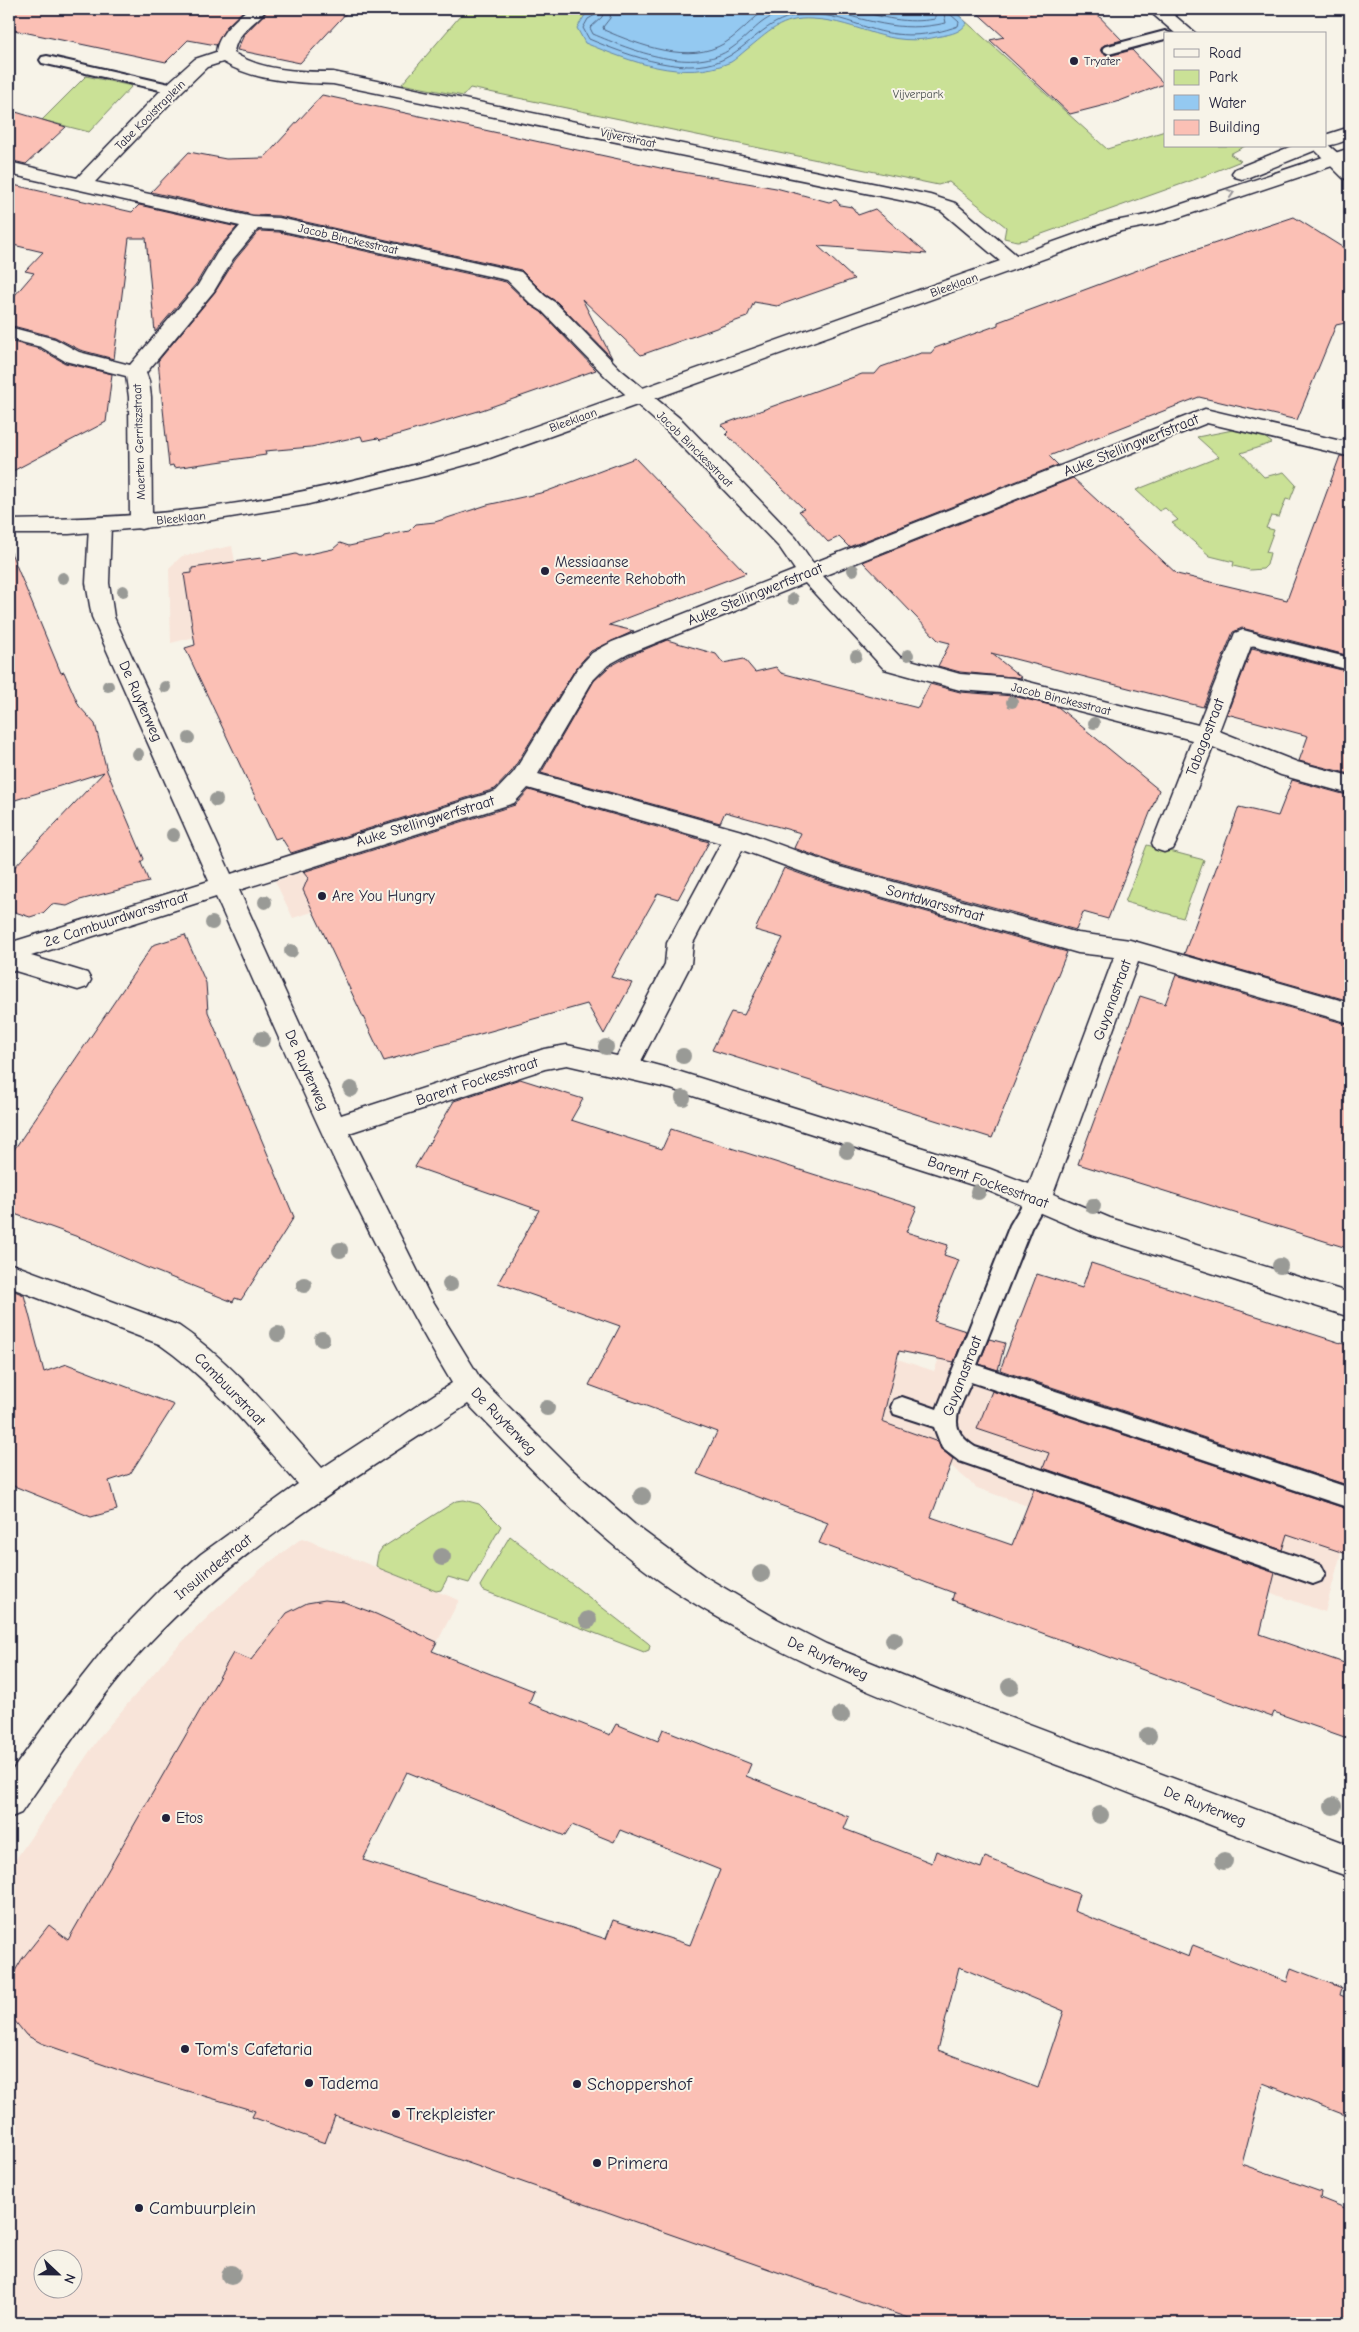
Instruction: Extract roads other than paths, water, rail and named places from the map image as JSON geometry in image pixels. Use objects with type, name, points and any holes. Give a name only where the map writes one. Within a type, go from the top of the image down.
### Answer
[{"type":"street","points":[[224,55],[224,46],[258,9]]},
{"type":"street","points":[[1156,9],[1175,32]]},
{"type":"street","name":"Tabe Kooistraplein","points":[[82,184],[173,89],[201,63],[224,55]]},
{"type":"street","name":"Vijverstraat","points":[[224,55],[242,65],[305,78],[333,78],[923,200],[948,207],[1014,264]]},
{"type":"street","points":[[1326,141],[1350,133]]},
{"type":"street","name":"Bleeklaan","points":[[1117,226],[1144,210],[1208,187],[1304,148]]},
{"type":"street","points":[[1324,148],[1343,157],[1350,174]]},
{"type":"street","name":"Bleeklaan","points":[[9,527],[100,525],[242,511],[364,486],[479,454],[1117,226],[1156,219],[1343,157]]},
{"type":"street","name":"Jacob Binckesstraat","points":[[9,168],[253,223],[279,224],[514,276],[538,300],[549,307],[612,372],[675,426],[788,543],[808,573],[892,663],[960,682],[1013,686],[1206,735],[1290,770],[1350,785]]},
{"type":"street","name":"Maerten Gerritszstraat","points":[[142,522],[140,397],[139,381],[135,372],[208,287],[224,257],[253,223]]},
{"type":"street","points":[[9,334],[48,343],[72,357],[135,372]]},
{"type":"street","name":"Auke Stellingwerfstraat","points":[[223,884],[505,796],[524,778],[585,675],[600,659],[620,648],[1206,416],[1349,446]]},
{"type":"street","name":"De Ruyterweg","points":[[100,525],[97,578],[98,599],[103,617],[333,1128],[421,1306],[470,1387],[559,1478],[624,1535],[692,1586],[766,1629],[815,1654],[930,1702],[1350,1861]]},
{"type":"street","name":"Tabagostraat","points":[[1164,844],[1243,638],[1250,639]]},
{"type":"street","name":"Sontdwarsstraat","points":[[524,778],[736,838],[833,874],[1078,943],[1130,950],[1350,1013]]},
{"type":"street","points":[[624,1068],[678,964],[680,943],[736,838]]},
{"type":"street","name":"2e Cambuurdwarsstraat","points":[[9,953],[223,884]]},
{"type":"street","name":"Guyanastraat","points":[[1037,1199],[1130,950]]},
{"type":"street","points":[[9,958],[78,980]]},
{"type":"street","name":"Barent Fockesstraat","points":[[333,1128],[544,1060],[567,1055],[671,1079],[971,1174],[1037,1199],[1102,1227],[1350,1305]]},
{"type":"street","name":"Cambuurstraat","points":[[9,1275],[169,1335],[191,1350],[221,1377],[320,1487]]},
{"type":"street","name":"Insulindestraat","points":[[9,1802],[78,1705],[137,1635],[190,1584],[231,1550],[320,1487],[470,1387]]},
{"type":"lane","points":[[1109,50],[1164,36]]},
{"type":"lane","points":[[47,60],[173,89]]},
{"type":"lane","points":[[1250,639],[1350,664]]},
{"type":"lane","name":"Guyanastraat","points":[[1037,1199],[1021,1225],[944,1421],[946,1435],[954,1446],[968,1454],[1313,1573]]},
{"type":"lane","points":[[964,1370],[1350,1498]]},
{"type":"lane","points":[[902,1407],[944,1421]]},
{"type":"water","points":[[597,9],[952,9],[967,23],[959,31],[949,34],[905,40],[875,34],[845,24],[801,19],[783,23],[776,27],[731,62],[713,68],[676,70],[620,57],[585,43],[577,28],[585,15]]},
{"type":"place","name":"Tryater","points":[[1074,61]]},
{"type":"place","name":"Messiaanse Gemeente Rehoboth","points":[[545,571]]},
{"type":"place","name":"Are You Hungry","points":[[322,896]]},
{"type":"place","name":"Etos","points":[[166,1818]]},
{"type":"place","name":"Tom's Cafetaria","points":[[185,2049]]},
{"type":"place","name":"Tadema","points":[[309,2083]]},
{"type":"place","name":"Schoppershof","points":[[577,2084]]},
{"type":"place","name":"Trekpleister","points":[[396,2114]]},
{"type":"place","name":"Primera","points":[[597,2163]]},
{"type":"place","name":"Cambuurplein","points":[[139,2208]]},
{"type":"park label","name":"Vijverpark","points":[[918,94]]}]
